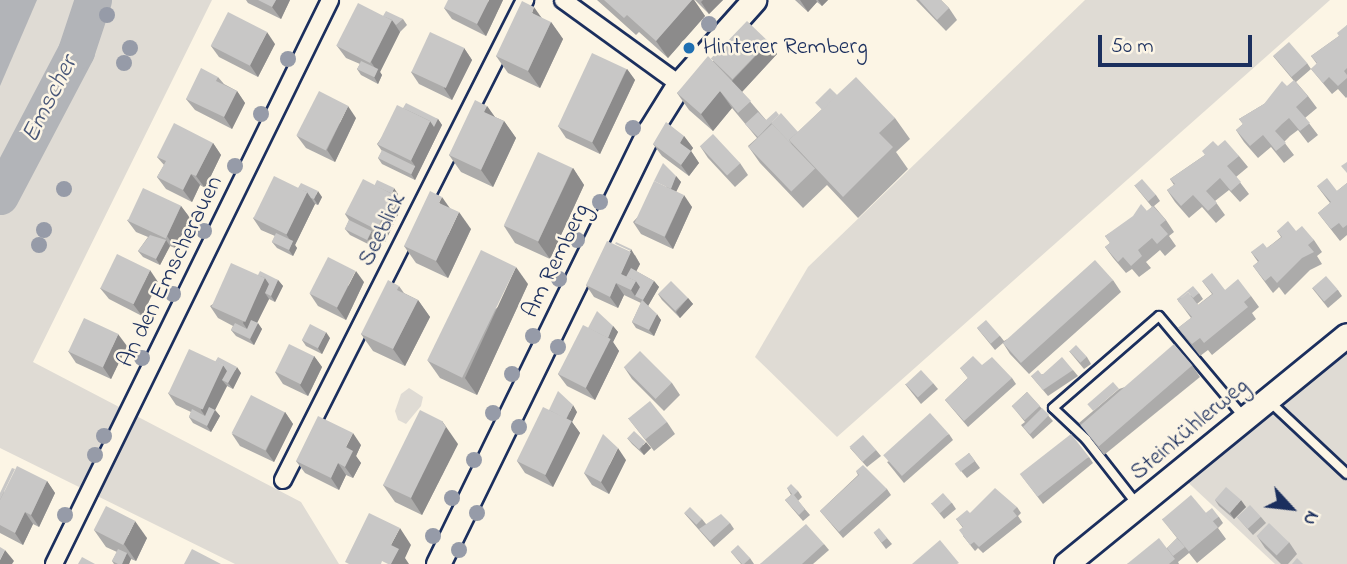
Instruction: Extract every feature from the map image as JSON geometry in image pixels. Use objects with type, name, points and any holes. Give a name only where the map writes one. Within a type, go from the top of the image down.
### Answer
[{"type":"street","name":"An den Emscherauen","points":[[54,564],[330,0]]},
{"type":"street","name":"Seeblick","points":[[283,480],[525,0]]},
{"type":"street","points":[[563,0],[679,84]]},
{"type":"street","name":"Am Remberg","points":[[438,564],[649,132],[679,84],[754,0]]},
{"type":"street","name":"Steinkühlerweg","points":[[1066,564],[1347,335]]},
{"type":"lane","points":[[1139,506],[1086,439],[1053,408],[1159,316],[1244,418]]},
{"type":"lane","points":[[1267,400],[1347,474]]},
{"type":"shaded area","points":[[0,0],[212,0],[33,362],[301,502],[339,564],[235,564],[0,448]]},
{"type":"shaded area","points":[[0,0],[37,0],[0,86]]},
{"type":"shaded area","points":[[1085,0],[1330,0],[837,437],[755,357],[808,267]]},
{"type":"shaded area","points":[[1347,335],[1347,564],[1275,564],[1179,474]]},
{"type":"shaded area","points":[[409,388],[423,397],[421,406],[406,424],[398,420],[395,411],[401,394]]},
{"type":"building","points":[[258,0],[276,0],[272,7]]},
{"type":"building","points":[[448,0],[489,0],[477,24],[444,8]]},
{"type":"building","points":[[604,0],[692,0],[656,41],[627,15],[624,18]]},
{"type":"building","points":[[919,0],[941,0],[949,8],[937,20]]},
{"type":"building","points":[[522,1],[534,7],[532,13],[551,22],[528,71],[496,56]]},
{"type":"building","points":[[358,3],[392,20],[370,63],[336,46]]},
{"type":"building","points":[[386,11],[403,19],[396,25],[383,16]]},
{"type":"building","points":[[228,12],[267,32],[250,66],[211,46]]},
{"type":"building","points":[[747,21],[769,42],[732,79],[711,58]]},
{"type":"building","points":[[1347,25],[1347,68],[1344,71],[1347,78],[1338,86],[1329,77],[1323,83],[1311,69],[1317,63],[1311,56],[1339,36],[1337,33]]},
{"type":"building","points":[[430,32],[464,48],[446,88],[411,72]]},
{"type":"building","points":[[1289,42],[1307,63],[1292,77],[1273,56]]},
{"type":"building","points":[[592,53],[626,69],[592,142],[558,126]]},
{"type":"building","points":[[708,56],[751,101],[738,113],[720,91],[701,114],[677,93]]},
{"type":"building","points":[[361,61],[378,69],[374,77],[357,69]]},
{"type":"building","points":[[201,68],[218,77],[216,81],[237,91],[224,117],[186,99]]},
{"type":"building","points":[[856,77],[895,118],[879,133],[893,147],[843,197],[789,140]]},
{"type":"building","points":[[1294,80],[1308,96],[1296,107],[1310,123],[1300,131],[1289,118],[1275,131],[1286,143],[1276,151],[1263,135],[1250,146],[1236,130],[1243,124],[1239,119],[1264,104],[1282,81],[1287,86]]},
{"type":"building","points":[[830,88],[837,95],[822,110],[815,103]]},
{"type":"building","points":[[319,91],[348,106],[326,151],[296,136]]},
{"type":"building","points":[[475,100],[487,106],[484,112],[504,121],[481,170],[449,155]]},
{"type":"building","points":[[406,103],[438,119],[434,127],[430,121],[403,108]]},
{"type":"building","points":[[397,105],[430,121],[411,161],[378,145]]},
{"type":"building","points":[[776,111],[779,115],[758,137],[745,124],[758,112],[766,120]]},
{"type":"building","points":[[781,113],[798,132],[789,140],[792,145],[771,123]]},
{"type":"building","points":[[666,122],[684,136],[680,143],[691,151],[681,165],[653,144]]},
{"type":"building","points":[[174,123],[213,143],[196,176],[191,174],[183,190],[157,177],[166,161],[157,157]]},
{"type":"building","points":[[772,124],[815,169],[791,192],[748,147]]},
{"type":"building","points":[[713,134],[740,163],[727,176],[700,146]]},
{"type":"building","points":[[1225,140],[1239,156],[1227,166],[1241,182],[1231,191],[1220,178],[1206,191],[1217,203],[1208,211],[1193,195],[1181,206],[1167,190],[1175,184],[1170,179],[1205,155],[1202,151],[1213,141],[1218,146]]},
{"type":"building","points":[[382,150],[415,166],[411,174],[378,158]]},
{"type":"building","points":[[538,152],[572,168],[538,241],[504,225]]},
{"type":"building","points":[[1347,162],[1347,173],[1341,166]]},
{"type":"building","points":[[663,163],[676,176],[671,189],[654,181]]},
{"type":"building","points":[[274,176],[307,192],[287,234],[253,218]]},
{"type":"building","points":[[1327,178],[1337,191],[1347,183],[1347,225],[1343,228],[1339,223],[1331,229],[1318,213],[1331,202],[1317,186]]},
{"type":"building","points":[[363,179],[394,195],[376,230],[345,214]]},
{"type":"building","points":[[1142,179],[1156,195],[1148,201],[1134,186]]},
{"type":"building","points":[[377,180],[394,188],[392,193],[374,185]]},
{"type":"building","points":[[654,181],[684,195],[664,237],[635,223]]},
{"type":"building","points":[[301,183],[318,191],[314,199],[298,188]]},
{"type":"building","points":[[143,188],[181,206],[166,238],[128,221]]},
{"type":"building","points":[[430,191],[442,197],[439,203],[459,212],[436,261],[404,246]]},
{"type":"building","points":[[1141,204],[1147,211],[1153,206],[1166,220],[1160,225],[1168,234],[1157,244],[1152,238],[1138,250],[1142,256],[1131,266],[1123,257],[1118,262],[1105,247],[1110,243],[1105,236],[1133,216]]},
{"type":"building","points":[[349,220],[371,231],[367,240],[345,229]]},
{"type":"building","points":[[1288,221],[1296,231],[1302,226],[1314,240],[1308,245],[1314,252],[1302,258],[1277,283],[1271,276],[1265,281],[1253,266],[1259,261],[1251,252],[1263,243],[1267,248],[1282,237],[1277,231]]},
{"type":"building","points":[[276,233],[293,241],[289,250],[272,242]]},
{"type":"building","points":[[150,235],[166,240],[156,259],[138,251]]},
{"type":"building","points":[[607,241],[631,252],[621,274],[636,281],[631,290],[616,283],[610,297],[586,285]]},
{"type":"building","points":[[616,242],[631,249],[631,251]]},
{"type":"building","points":[[481,250],[516,267],[462,378],[427,361]]},
{"type":"building","points":[[117,254],[150,270],[134,304],[100,288]]},
{"type":"building","points":[[328,257],[356,271],[337,308],[309,294]]},
{"type":"building","points":[[1095,260],[1113,280],[1021,363],[1003,343]]},
{"type":"building","points":[[231,263],[265,278],[245,322],[211,307]]},
{"type":"building","points":[[631,268],[654,281],[643,300],[635,296],[640,287],[636,281],[626,277]]},
{"type":"building","points":[[260,271],[278,280],[271,296],[265,293],[269,284],[265,278],[258,275]]},
{"type":"building","points":[[1212,273],[1225,290],[1238,279],[1251,296],[1244,302],[1248,307],[1204,343],[1200,338],[1192,344],[1178,328],[1192,317],[1178,301],[1188,292],[1198,305],[1213,294],[1202,281]]},
{"type":"building","points":[[1326,276],[1338,290],[1324,301],[1312,288]]},
{"type":"building","points":[[388,280],[399,286],[397,290],[418,300],[393,349],[361,334]]},
{"type":"building","points":[[671,281],[688,298],[675,311],[658,294]]},
{"type":"building","points":[[1193,286],[1199,293],[1193,298],[1188,292],[1178,301],[1177,299]]},
{"type":"building","points":[[642,300],[657,314],[649,330],[632,322]]},
{"type":"building","points":[[597,311],[613,326],[608,338],[588,328]]},
{"type":"building","points":[[84,318],[118,334],[103,368],[68,352]]},
{"type":"building","points":[[251,320],[258,323],[250,339],[231,330],[235,323],[247,329]]},
{"type":"building","points":[[986,320],[1000,336],[991,344],[977,328]]},
{"type":"building","points":[[310,324],[326,332],[318,348],[302,340]]},
{"type":"building","points":[[583,325],[611,339],[586,388],[558,374]]},
{"type":"building","points":[[289,344],[314,356],[301,384],[275,372]]},
{"type":"building","points":[[1174,344],[1192,365],[1099,446],[1080,425]]},
{"type":"building","points":[[1076,345],[1087,357],[1080,363],[1069,351]]},
{"type":"building","points":[[189,349],[223,365],[203,409],[168,393]]},
{"type":"building","points":[[640,351],[672,383],[656,399],[624,367]]},
{"type":"building","points":[[973,356],[982,365],[992,357],[1012,378],[964,421],[945,400],[968,378],[960,368]]},
{"type":"building","points":[[218,357],[237,367],[228,383],[222,380],[227,371],[223,365],[215,362]]},
{"type":"building","points":[[1062,357],[1073,370],[1043,390],[1031,376],[1038,370],[1042,375]]},
{"type":"building","points":[[921,370],[933,383],[918,397],[906,384]]},
{"type":"building","points":[[1113,382],[1119,389],[1093,411],[1087,404]]},
{"type":"building","points":[[558,391],[573,405],[566,419],[549,410]]},
{"type":"building","points":[[1027,392],[1040,406],[1025,420],[1012,406]]},
{"type":"building","points":[[251,395],[285,412],[265,451],[231,433]]},
{"type":"building","points":[[650,401],[667,422],[645,440],[628,419]]},
{"type":"building","points":[[209,407],[215,410],[207,426],[189,417],[192,409],[205,416]]},
{"type":"building","points":[[543,407],[572,421],[545,475],[517,461]]},
{"type":"building","points":[[1042,408],[1049,415],[1030,434],[1023,427]]},
{"type":"building","points":[[420,410],[442,421],[446,427],[411,498],[383,485]]},
{"type":"building","points":[[930,413],[949,434],[902,476],[883,455]]},
{"type":"building","points":[[318,416],[353,433],[346,447],[353,451],[345,467],[338,463],[331,478],[296,461]]},
{"type":"building","points":[[634,431],[646,442],[639,449],[627,438]]},
{"type":"building","points":[[603,434],[618,448],[601,482],[584,473]]},
{"type":"building","points":[[1071,434],[1089,457],[1038,497],[1020,474]]},
{"type":"building","points":[[863,435],[876,450],[863,462],[849,447]]},
{"type":"building","points":[[969,453],[975,461],[961,472],[955,464]]},
{"type":"building","points":[[863,465],[887,489],[839,532],[820,511],[859,475],[856,471]]},
{"type":"building","points":[[17,466],[47,481],[31,515],[25,512],[15,533],[0,525],[0,500]]},
{"type":"building","points":[[12,468],[15,469],[0,500],[0,493]]},
{"type":"building","points":[[791,484],[798,491],[794,495],[805,509],[799,515],[785,500],[792,494],[787,488]]},
{"type":"building","points":[[1226,487],[1241,500],[1230,513],[1215,500]]},
{"type":"building","points":[[995,488],[1017,507],[1013,511],[1017,516],[979,547],[974,542],[970,545],[959,530],[963,527],[956,519],[967,510],[970,513]]},
{"type":"building","points":[[943,493],[952,503],[940,513],[931,504]]},
{"type":"building","points":[[1191,495],[1218,527],[1189,552],[1162,519]]},
{"type":"building","points":[[1250,505],[1261,517],[1248,529],[1237,517]]},
{"type":"building","points":[[106,506],[135,521],[123,545],[94,530]]},
{"type":"building","points":[[690,507],[702,519],[696,525],[684,513]]},
{"type":"building","points":[[1212,508],[1219,517],[1212,522],[1206,513]]},
{"type":"building","points":[[369,513],[400,528],[391,545],[399,549],[391,564],[382,561],[381,564],[345,562]]},
{"type":"building","points":[[721,514],[730,523],[710,541],[699,529]]},
{"type":"building","points":[[1269,523],[1289,542],[1277,555],[1256,536]]},
{"type":"building","points":[[806,524],[824,544],[802,564],[760,564]]},
{"type":"building","points":[[879,528],[887,538],[882,543],[874,532]]},
{"type":"building","points":[[1159,538],[1175,559],[1169,564],[1127,564]]},
{"type":"building","points":[[1177,538],[1185,547],[1173,556],[1167,548]]},
{"type":"building","points":[[940,540],[959,563],[912,564]]},
{"type":"building","points":[[738,545],[750,558],[742,564],[731,552]]},
{"type":"building","points":[[0,547],[5,550],[0,560]]},
{"type":"building","points":[[118,549],[127,553],[122,564],[112,561]]},
{"type":"building","points":[[192,549],[221,564],[184,564]]},
{"type":"building","points":[[82,557],[95,564],[78,564]]},
{"type":"building","points":[[1297,558],[1303,564],[1292,564]]},
{"type":"waterway","name":"Emscher","points":[[0,196],[76,51],[93,0]]},
{"type":"place","name":"Hinterer Remberg","points":[[689,48]]}]
